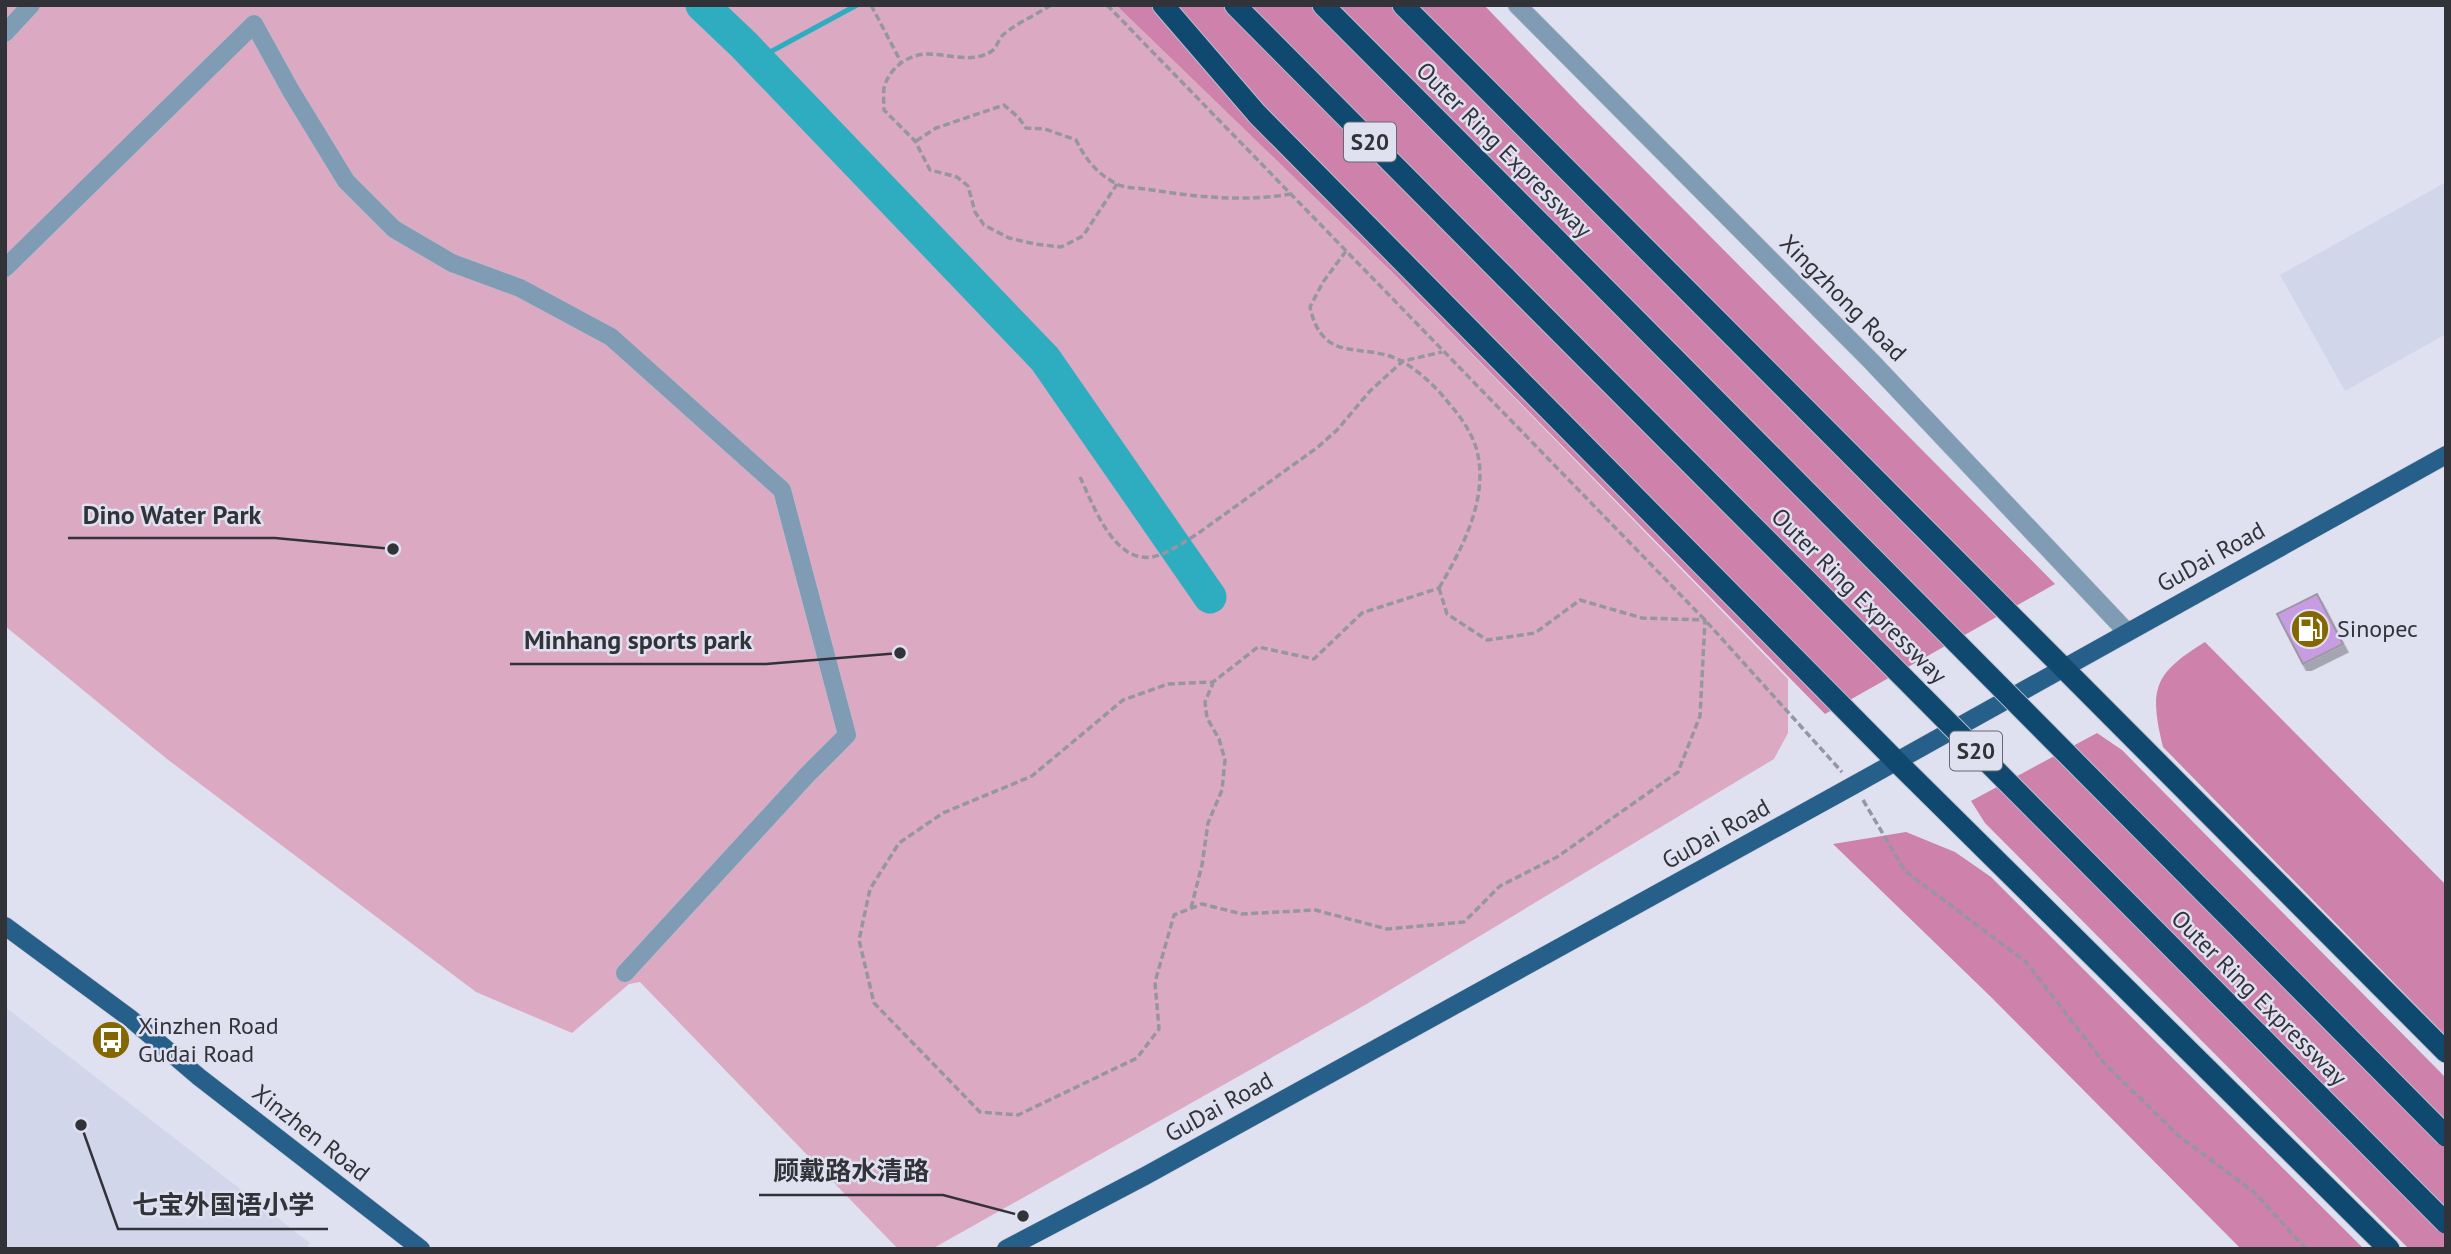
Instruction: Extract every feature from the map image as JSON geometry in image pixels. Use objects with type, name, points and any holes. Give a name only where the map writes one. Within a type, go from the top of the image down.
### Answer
[{"type":"highway","points":[[1163,5],[1257,114],[1896,762],[2389,1249]]},
{"type":"highway","name":"Outer Ring Expressway","points":[[1235,5],[2446,1223]]},
{"type":"highway","name":"Outer Ring Expressway","points":[[1323,5],[2446,1136]]},
{"type":"highway","points":[[1403,5],[2446,1052]]},
{"type":"main road","name":"GuDai Road","points":[[1006,1249],[1158,1169],[2446,455]]},
{"type":"main road","name":"Xinzhen Road","points":[[5,926],[131,1019],[199,1077],[421,1249]]},
{"type":"street","points":[[9,21],[31,5]]},
{"type":"street","name":"Xingzhong Road","points":[[1517,5],[1871,361],[2127,632]]},
{"type":"street","points":[[5,268],[254,24],[346,181],[394,229],[452,263],[520,288],[611,337],[782,490],[847,735],[625,973]]},
{"type":"path","points":[[871,5],[901,62]]},
{"type":"path","points":[[1051,5],[1004,34],[993,50],[976,57],[955,58],[928,54],[901,62],[892,71],[884,88],[884,110],[915,141],[930,170],[957,177],[968,186],[975,212],[984,225],[1009,238],[1061,247],[1083,236],[1116,184]]},
{"type":"path","points":[[1107,5],[1705,620],[1854,785],[1905,871],[2026,962],[2105,1064],[2180,1137],[2254,1192],[2306,1249]]},
{"type":"path","points":[[915,141],[936,128],[1004,105],[1026,128],[1045,129],[1076,140],[1085,159],[1116,184],[1175,194],[1229,198],[1265,198],[1291,194]]},
{"type":"path","points":[[1191,908],[1202,865],[1208,823],[1222,790],[1225,760],[1219,739],[1207,718],[1205,702],[1213,682],[1258,647],[1314,659],[1362,613],[1438,588],[1458,555],[1474,510],[1480,483],[1477,451],[1464,420],[1440,393],[1403,361],[1380,354],[1347,350],[1325,338],[1314,325],[1310,307],[1323,282],[1346,251]]},
{"type":"path","points":[[1080,477],[1102,524],[1116,544],[1135,556],[1152,556],[1181,544],[1200,532],[1318,447],[1337,430],[1351,410],[1403,361],[1442,352]]},
{"type":"path","points":[[1438,588],[1447,614],[1487,639],[1535,634],[1580,600],[1642,618],[1705,620]]},
{"type":"path","points":[[1213,682],[1168,684],[1123,699],[1032,776],[943,813],[899,843],[870,889],[859,940],[874,1003],[981,1112],[1018,1115],[1137,1058],[1159,1029],[1155,982],[1174,915],[1191,908],[1202,904],[1242,914],[1315,910],[1387,929],[1464,922],[1500,886],[1557,857],[1678,772],[1700,716],[1705,620]]},
{"type":"shaded area","points":[[5,5],[1116,5],[1392,272],[1788,679],[1788,733],[1774,759],[1365,1005],[932,1249],[898,1249],[640,982],[629,984],[572,1033],[476,992],[167,759],[5,626]]},
{"type":"shaded area","points":[[1116,5],[1484,5],[2055,584],[1825,714],[1392,272]]},
{"type":"shaded area","points":[[2446,182],[2446,334],[2345,391],[2280,275]]},
{"type":"shaded area","points":[[2205,642],[2446,885],[2446,1036],[2163,747],[2156,711],[2159,685],[2175,664]]},
{"type":"shaded area","points":[[2097,733],[2122,750],[2446,1078],[2446,1249],[2409,1249],[1985,823],[1971,801]]},
{"type":"shaded area","points":[[1906,832],[1955,852],[1991,877],[2364,1249],[2241,1249],[1992,998],[1833,844]]},
{"type":"shaded area","points":[[5,1007],[310,1243],[305,1249],[5,1249]]},
{"type":"building","name":"Sinopec","points":[[2317,594],[2343,644],[2303,664],[2277,614]]},
{"type":"waterway","points":[[702,5],[744,45],[1045,359],[1210,597]]},
{"type":"waterway","points":[[757,59],[857,5]]},
{"type":"place","name":"Dino Water Park","points":[[393,549]]},
{"type":"place","name":"Sinopec","points":[[2310,629]]},
{"type":"place","name":"Minhang sports park","points":[[900,653]]},
{"type":"place","name":"Xinzhen Road Gudai Road","points":[[111,1040]]},
{"type":"place","name":"七宝外国语小学","points":[[81,1125]]},
{"type":"place","name":"顾戴路水清路","points":[[1023,1216]]}]
